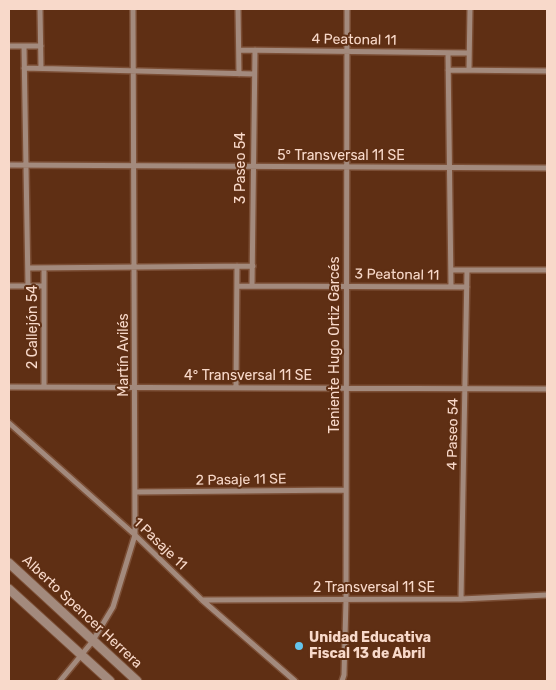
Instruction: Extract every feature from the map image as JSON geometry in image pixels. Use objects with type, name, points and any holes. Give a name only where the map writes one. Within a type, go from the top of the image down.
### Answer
[{"type":"street","points":[[40,9],[41,68]]},
{"type":"street","name":"Martín Avilés","points":[[60,681],[92,642],[113,607],[135,535],[133,9]]},
{"type":"street","points":[[238,9],[239,74]]},
{"type":"street","name":"Teniente Hugo Ortiz Garcés","points":[[342,681],[344,675],[346,600],[347,9]]},
{"type":"street","points":[[469,70],[470,9]]},
{"type":"street","points":[[9,46],[41,46]]},
{"type":"street","name":"2 Callejón 54","points":[[24,46],[28,286]]},
{"type":"street","name":"4 Peatonal 11","points":[[239,50],[469,53]]},
{"type":"street","name":"3 Paseo 54","points":[[252,286],[255,50]]},
{"type":"street","points":[[448,52],[451,287]]},
{"type":"street","points":[[24,68],[254,74]]},
{"type":"street","points":[[448,70],[547,71]]},
{"type":"street","name":"5° Transversal 11 SE","points":[[9,165],[252,168],[346,166],[547,168]]},
{"type":"street","points":[[236,388],[237,266]]},
{"type":"street","points":[[28,268],[253,266]]},
{"type":"street","name":"2 Callejón 54","points":[[44,268],[44,387]]},
{"type":"street","name":"3 Peatonal 11","points":[[451,270],[547,270]]},
{"type":"street","name":"4 Paseo 54","points":[[461,599],[467,270]]},
{"type":"street","points":[[9,286],[44,286]]},
{"type":"street","name":"3 Peatonal 11","points":[[237,286],[468,286]]},
{"type":"street","name":"4° Transversal 11 SE","points":[[9,387],[547,389]]},
{"type":"street","name":"1 Pasaje 11","points":[[9,423],[135,535],[202,600],[295,681]]},
{"type":"street","name":"2 Pasaje 11 SE","points":[[136,492],[346,490]]},
{"type":"street","name":"Alberto Spencer Herrera","points":[[9,563],[92,642],[137,681]]},
{"type":"street","points":[[9,589],[110,681]]},
{"type":"street","name":"2 Transversal 11 SE","points":[[202,600],[461,599],[547,595]]},
{"type":"place","name":"Unidad Educativa Fiscal 13 de Abril","points":[[299,646]]}]
